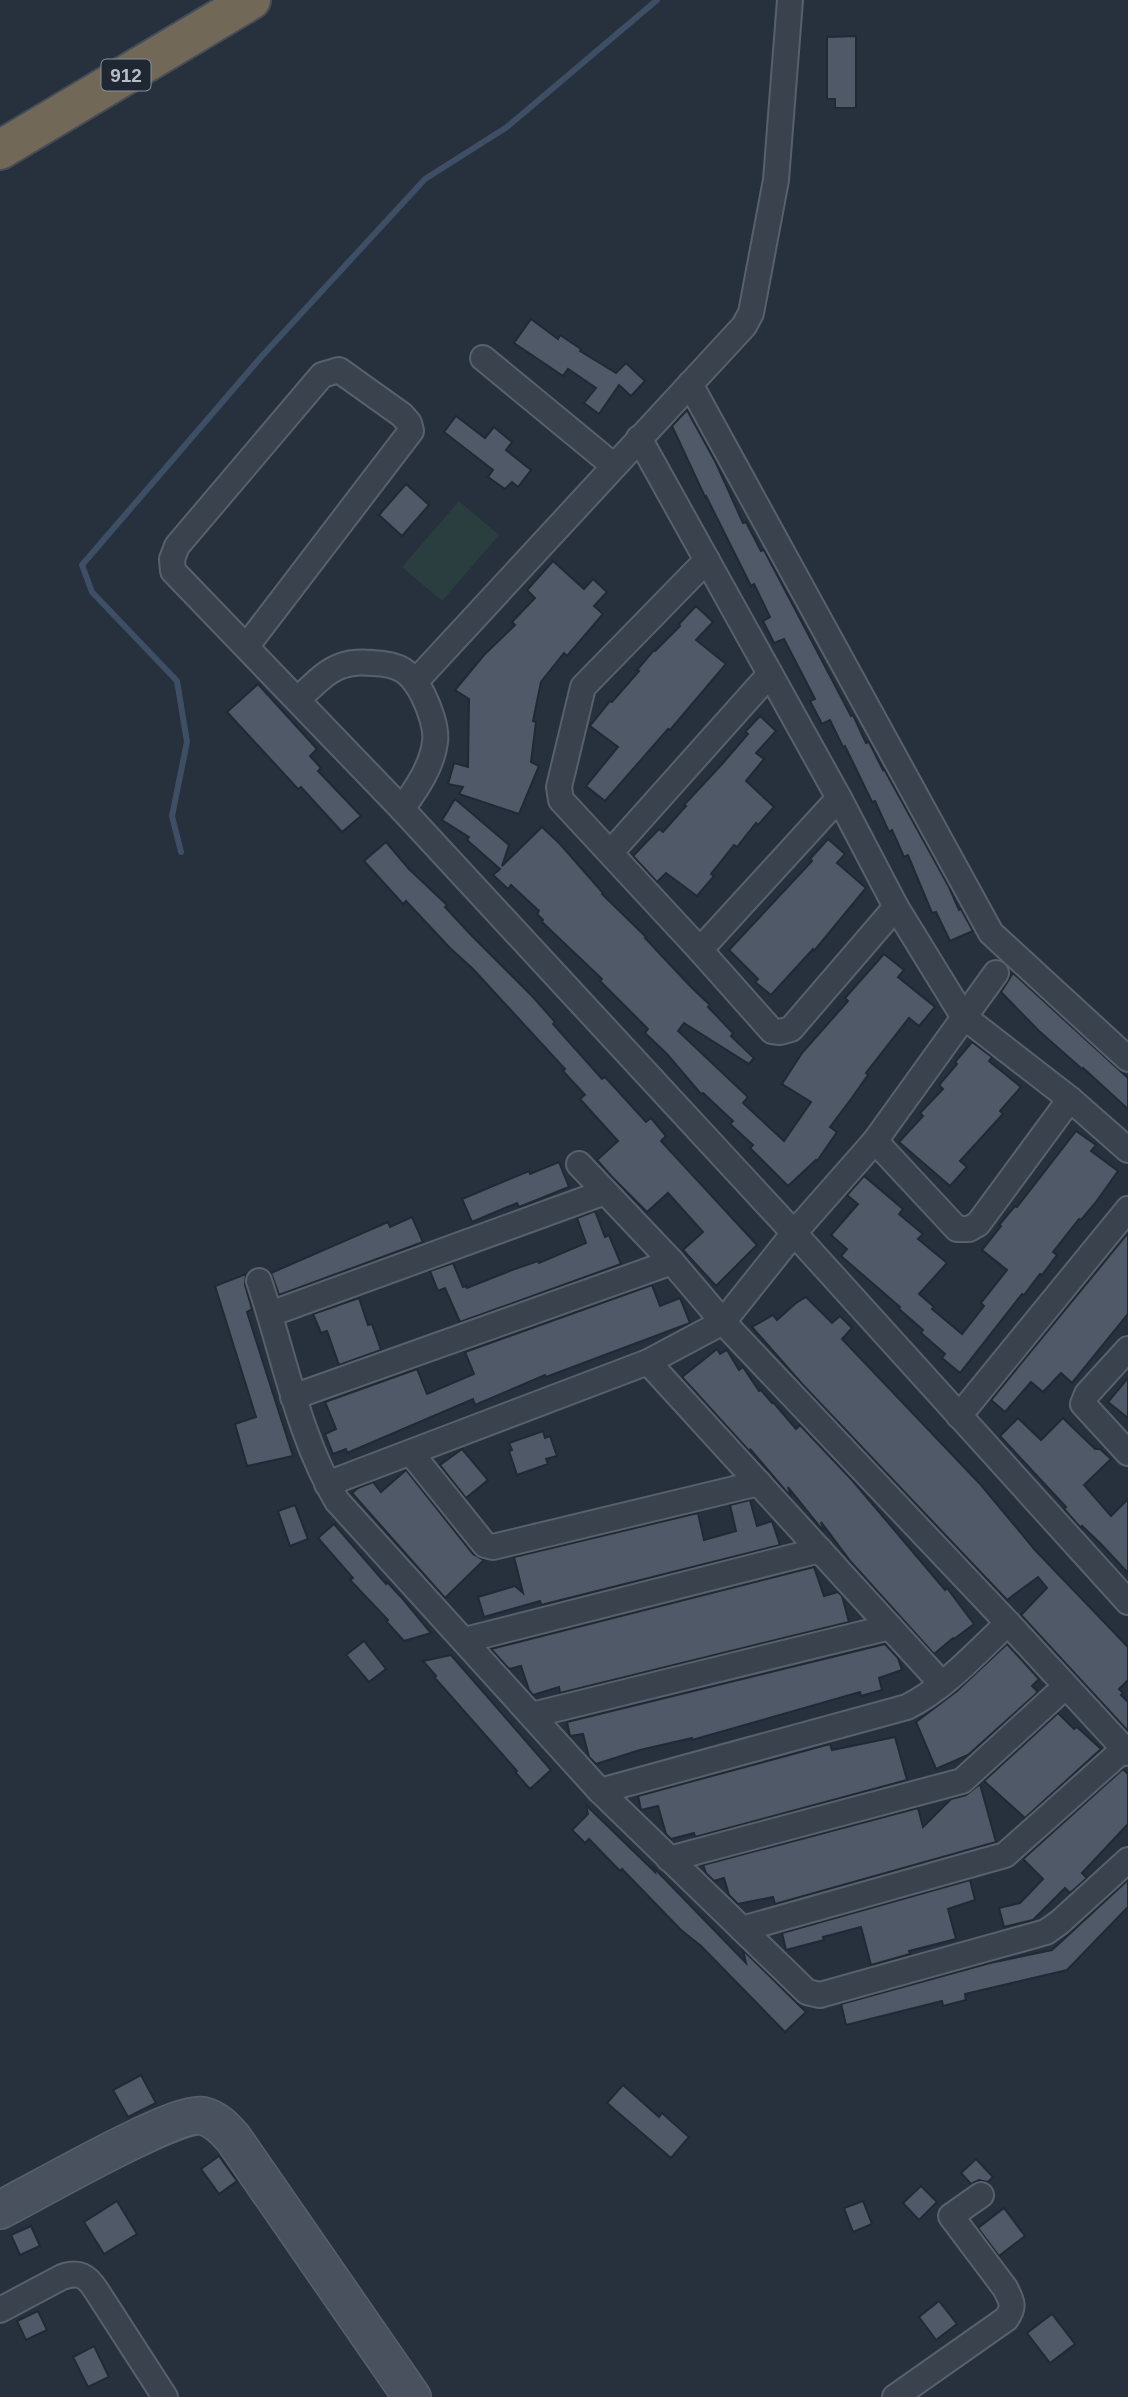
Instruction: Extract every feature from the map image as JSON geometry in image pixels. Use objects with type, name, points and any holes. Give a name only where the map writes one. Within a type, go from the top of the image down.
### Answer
[{"type":"highway","name":"912","points":[[0,150],[251,0]]},
{"type":"street","points":[[416,681],[744,326],[751,313],[776,180],[790,0]]},
{"type":"street","points":[[483,358],[614,466]]},
{"type":"street","points":[[246,647],[411,431],[409,423],[402,415],[339,370],[322,375],[177,546],[172,559],[173,571],[246,647],[298,699],[402,809],[794,1233],[1128,1602]]},
{"type":"street","points":[[690,384],[991,933],[1128,1059]]},
{"type":"street","points":[[639,438],[839,798],[896,907],[963,1016],[1070,1099],[1128,1150]]},
{"type":"street","points":[[707,560],[589,681],[580,695],[559,795],[566,806],[701,950],[772,1031],[791,1029],[896,907]]},
{"type":"street","points":[[298,699],[329,672],[342,665],[359,662],[391,664],[416,681],[428,706],[436,740],[427,769],[402,809]]},
{"type":"street","points":[[611,852],[770,674]]},
{"type":"street","points":[[701,950],[839,798]]},
{"type":"street","points":[[327,1484],[648,1362],[723,1322],[794,1233],[875,1141],[996,973]]},
{"type":"street","points":[[875,1141],[957,1229],[970,1229],[978,1224],[1070,1099]]},
{"type":"street","points":[[579,1164],[672,1262],[723,1322],[1126,1751],[1006,1855],[742,1929]]},
{"type":"street","points":[[270,1314],[605,1192]]},
{"type":"street","points":[[959,1416],[1128,1209]]},
{"type":"street","points":[[293,1397],[672,1262]]},
{"type":"street","points":[[259,1281],[293,1397],[327,1484],[337,1501],[600,1791],[807,1992],[820,1995],[1046,1932],[1128,1860]]},
{"type":"street","points":[[1128,1349],[1087,1394],[1083,1404],[1128,1453]]},
{"type":"street","points":[[648,1362],[942,1684]]},
{"type":"street","points":[[411,1453],[485,1545],[492,1547],[759,1483]]},
{"type":"street","points":[[465,1640],[820,1550]]},
{"type":"street","points":[[600,1791],[906,1707],[942,1684],[1008,1623]]},
{"type":"street","points":[[532,1715],[890,1627]]},
{"type":"street","points":[[669,1859],[962,1781],[1066,1686]]},
{"type":"street","points":[[0,2210],[140,2136],[184,2117],[202,2115],[221,2125],[233,2138],[411,2397]]},
{"type":"street","points":[[895,2397],[1006,2319],[1011,2312],[1012,2300],[1005,2288],[951,2217],[981,2195]]},
{"type":"street","points":[[0,2310],[62,2277],[82,2275],[89,2279],[165,2397]]},
{"type":"shaded area","points":[[459,501],[499,535],[442,601],[402,567]]},
{"type":"building","points":[[856,36],[856,108],[835,108],[835,99],[827,99],[827,37]]},
{"type":"building","points":[[531,319],[558,339],[560,335],[616,373],[626,363],[645,381],[631,396],[619,385],[599,414],[584,403],[596,388],[568,369],[563,376],[514,343]]},
{"type":"building","points":[[687,410],[716,463],[743,523],[746,522],[761,551],[764,550],[851,716],[853,715],[866,743],[869,742],[959,910],[961,909],[973,931],[950,941],[936,912],[932,913],[908,855],[904,857],[892,830],[889,832],[830,720],[822,724],[810,701],[815,699],[784,639],[774,643],[763,621],[770,617],[705,497],[672,426]]},
{"type":"building","points":[[456,416],[485,438],[494,427],[512,442],[506,450],[531,470],[518,487],[512,482],[505,489],[488,477],[493,470],[444,432]]},
{"type":"building","points":[[406,484],[429,505],[402,536],[379,515]]},
{"type":"building","points":[[553,561],[584,589],[593,579],[607,592],[594,606],[603,614],[567,656],[564,653],[541,682],[533,721],[536,722],[531,762],[539,766],[519,814],[459,794],[463,787],[448,784],[454,763],[468,767],[469,699],[455,690],[484,655],[515,625],[512,622],[535,598],[527,590]]},
{"type":"building","points":[[696,606],[713,622],[696,640],[726,664],[605,801],[586,786],[618,747],[590,726],[654,650],[680,626]]},
{"type":"building","points":[[258,684],[317,749],[310,756],[321,768],[318,771],[361,816],[342,832],[227,712]]},
{"type":"building","points":[[760,716],[776,731],[756,753],[764,759],[746,781],[774,807],[758,825],[756,823],[737,847],[734,845],[697,896],[666,873],[657,882],[633,856],[659,829],[663,832],[748,734],[745,732]]},
{"type":"building","points":[[455,799],[509,845],[502,866],[542,827],[560,844],[602,894],[710,1005],[708,1007],[733,1033],[731,1036],[754,1058],[749,1064],[684,1023],[678,1031],[748,1097],[743,1103],[784,1141],[811,1102],[782,1084],[802,1053],[848,1001],[845,998],[884,954],[904,970],[898,977],[935,1007],[919,1026],[909,1018],[866,1073],[868,1075],[830,1127],[837,1132],[817,1161],[788,1186],[750,1148],[753,1145],[730,1124],[733,1121],[701,1094],[645,1033],[648,1029],[600,981],[602,979],[542,922],[537,914],[539,911],[511,885],[508,889],[493,875],[500,869],[467,840],[469,837],[442,820]]},
{"type":"building","points":[[828,839],[845,854],[837,863],[866,888],[814,951],[813,949],[771,995],[755,982],[758,979],[729,950],[812,861],[810,859]]},
{"type":"building","points":[[386,842],[409,869],[447,905],[445,907],[472,936],[533,997],[602,1079],[605,1077],[646,1122],[651,1118],[666,1136],[661,1141],[757,1245],[716,1286],[683,1250],[703,1232],[668,1193],[647,1212],[612,1177],[597,1160],[618,1141],[580,1099],[585,1095],[563,1071],[565,1069],[473,969],[406,901],[403,904],[364,861]]},
{"type":"building","points":[[1013,973],[1128,1078],[1128,1109],[1039,1031],[1001,992]]},
{"type":"building","points":[[972,1042],[992,1057],[989,1061],[1021,1087],[1000,1111],[1003,1114],[960,1161],[967,1167],[950,1186],[899,1142],[923,1116],[920,1113],[943,1089],[939,1085]]},
{"type":"building","points":[[1076,1131],[1096,1145],[1091,1151],[1118,1171],[1096,1202],[1053,1252],[1057,1255],[1042,1275],[1040,1274],[1024,1295],[1022,1294],[960,1373],[942,1358],[945,1354],[921,1333],[923,1330],[899,1309],[900,1307],[841,1256],[847,1249],[831,1235],[858,1204],[847,1195],[864,1176],[903,1209],[899,1214],[923,1234],[918,1239],[947,1263],[919,1294],[934,1307],[932,1309],[962,1334],[984,1306],[981,1303],[1007,1270],[982,1250],[1001,1226],[999,1225],[1015,1206],[1017,1207]]},
{"type":"building","points":[[559,1162],[569,1187],[519,1207],[517,1203],[472,1222],[462,1199],[529,1171],[530,1174]]},
{"type":"building","points":[[595,1211],[605,1237],[609,1235],[621,1264],[460,1322],[445,1288],[438,1291],[430,1271],[453,1263],[463,1287],[467,1288],[586,1243],[577,1218]]},
{"type":"building","points":[[412,1217],[423,1242],[279,1295],[271,1273],[388,1222],[390,1227]]},
{"type":"building","points":[[1128,1233],[1128,1314],[1072,1383],[1061,1373],[1043,1392],[1031,1382],[1005,1412],[991,1400]]},
{"type":"building","points":[[246,1274],[245,1285],[252,1309],[247,1312],[293,1456],[247,1466],[235,1424],[256,1417],[215,1286]]},
{"type":"building","points":[[652,1285],[660,1306],[680,1298],[690,1323],[546,1377],[545,1375],[475,1405],[473,1399],[347,1453],[346,1449],[333,1454],[325,1434],[336,1429],[325,1402],[417,1369],[427,1394],[474,1374],[465,1352]]},
{"type":"building","points":[[806,1297],[832,1323],[840,1316],[852,1328],[842,1339],[981,1485],[1035,1550],[1128,1647],[1128,1680],[1119,1689],[1128,1702],[1128,1731],[1021,1615],[1047,1588],[1038,1577],[1007,1600],[803,1385],[752,1327],[773,1315],[777,1320]]},
{"type":"building","points":[[359,1298],[368,1325],[372,1324],[381,1350],[339,1365],[327,1331],[321,1333],[313,1314]]},
{"type":"building","points":[[717,1349],[720,1354],[727,1350],[739,1370],[743,1367],[759,1391],[773,1402],[796,1429],[800,1425],[852,1480],[945,1590],[947,1588],[974,1624],[934,1654],[851,1562],[821,1522],[824,1532],[788,1487],[791,1497],[682,1377]]},
{"type":"building","points":[[1128,1378],[1128,1418],[1108,1402]]},
{"type":"building","points":[[1018,1418],[1041,1440],[1063,1418],[1095,1449],[1100,1449],[1111,1459],[1084,1485],[1111,1516],[1128,1499],[1128,1573],[1101,1544],[1082,1526],[1081,1528],[1064,1509],[1066,1507],[1000,1436]]},
{"type":"building","points":[[543,1431],[545,1438],[550,1436],[557,1456],[546,1459],[548,1464],[517,1475],[509,1443]]},
{"type":"building","points":[[462,1449],[488,1480],[466,1498],[440,1465]]},
{"type":"building","points":[[406,1470],[473,1554],[484,1560],[445,1598],[352,1493],[373,1482],[381,1492]]},
{"type":"building","points":[[750,1500],[757,1526],[772,1521],[780,1545],[541,1605],[540,1601],[484,1617],[478,1597],[515,1586],[523,1593],[514,1557],[698,1513],[704,1540],[736,1531],[730,1505]]},
{"type":"building","points":[[295,1505],[308,1539],[290,1546],[278,1511]]},
{"type":"building","points":[[334,1524],[431,1633],[404,1641],[386,1621],[388,1620],[350,1580],[353,1578],[318,1538]]},
{"type":"building","points":[[814,1567],[824,1596],[838,1592],[842,1596],[849,1622],[560,1693],[559,1687],[533,1695],[521,1666],[509,1669],[491,1649]]},
{"type":"building","points":[[364,1641],[386,1669],[369,1682],[346,1655]]},
{"type":"building","points":[[885,1644],[898,1658],[902,1670],[879,1678],[882,1690],[861,1696],[860,1692],[692,1740],[640,1750],[596,1764],[589,1757],[583,1734],[570,1736],[567,1722]]},
{"type":"building","points":[[1007,1644],[1039,1679],[1032,1686],[1038,1692],[968,1755],[936,1769],[916,1722],[957,1691]]},
{"type":"building","points":[[451,1655],[551,1770],[530,1789],[423,1661]]},
{"type":"building","points":[[1058,1713],[1101,1749],[1025,1818],[984,1781]]},
{"type":"building","points":[[895,1737],[907,1780],[695,1837],[694,1833],[671,1839],[666,1834],[658,1806],[641,1810],[638,1796],[830,1744],[832,1750]]},
{"type":"building","points":[[1123,1769],[1128,1774],[1128,1824],[1082,1873],[1087,1878],[1070,1893],[1065,1888],[1033,1920],[1004,1927],[999,1908],[1020,1903],[1043,1879],[1023,1859]]},
{"type":"building","points":[[980,1784],[996,1842],[775,1904],[773,1897],[738,1904],[729,1895],[724,1878],[714,1881],[703,1865],[918,1808],[923,1827],[951,1799],[966,1795]]},
{"type":"building","points":[[586,1805],[655,1872],[654,1868],[746,1963],[743,1950],[806,2012],[785,2032],[622,1869],[620,1871],[589,1839],[585,1843],[572,1830],[588,1814]]},
{"type":"building","points":[[970,1880],[975,1900],[948,1909],[956,1939],[909,1951],[910,1954],[871,1965],[861,1927],[786,1950],[782,1933]]},
{"type":"building","points":[[1128,1880],[1128,1907],[1067,1970],[965,1994],[966,2000],[943,2006],[942,2001],[846,2025],[841,2004],[990,1963],[1052,1950]]},
{"type":"building","points":[[141,2075],[156,2103],[128,2117],[113,2090]]},
{"type":"building","points":[[623,2085],[659,2117],[662,2113],[689,2137],[671,2158],[607,2103]]},
{"type":"building","points":[[219,2156],[237,2181],[219,2194],[201,2169]]},
{"type":"building","points":[[976,2159],[993,2177],[988,2182],[979,2180],[971,2184],[961,2173]]},
{"type":"building","points":[[921,2186],[937,2202],[919,2220],[903,2203]]},
{"type":"building","points":[[117,2201],[137,2234],[104,2254],[84,2222]]},
{"type":"building","points":[[863,2201],[872,2224],[853,2232],[844,2208]]},
{"type":"building","points":[[1004,2208],[1025,2236],[999,2256],[978,2228]]},
{"type":"building","points":[[31,2226],[40,2246],[20,2255],[11,2235]]},
{"type":"building","points":[[939,2301],[957,2324],[936,2340],[919,2317]]},
{"type":"building","points":[[38,2311],[47,2330],[26,2340],[17,2321]]},
{"type":"building","points":[[1052,2314],[1075,2344],[1050,2363],[1027,2333]]},
{"type":"building","points":[[94,2346],[109,2377],[88,2387],[73,2357]]},
{"type":"waterway","points":[[181,852],[172,816],[187,742],[177,681],[92,592],[82,565],[262,356],[425,179],[507,127],[657,0]]}]
